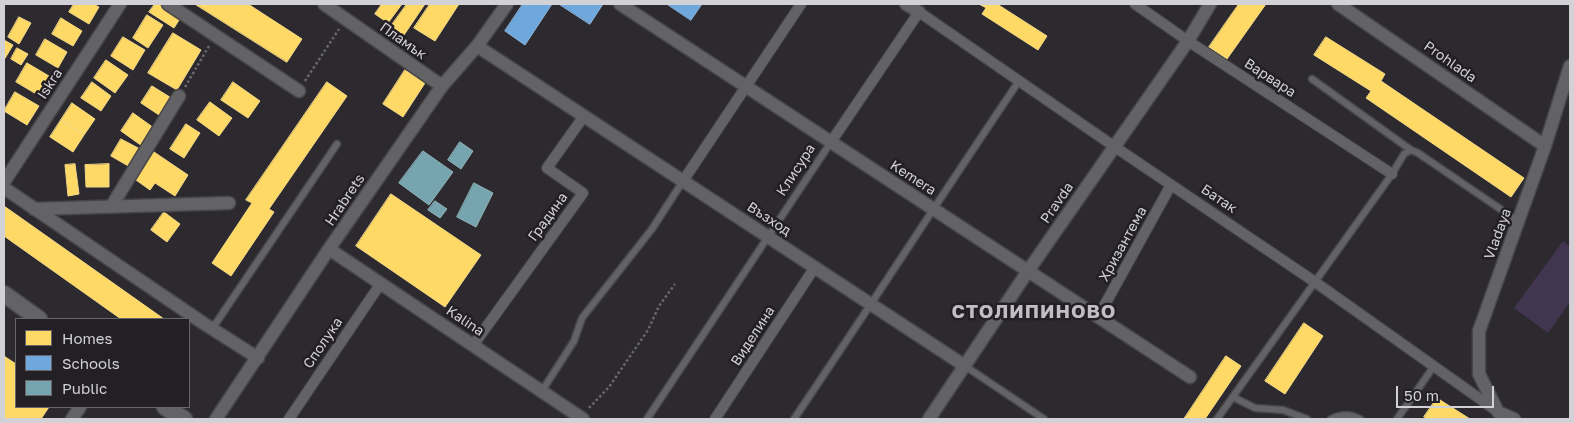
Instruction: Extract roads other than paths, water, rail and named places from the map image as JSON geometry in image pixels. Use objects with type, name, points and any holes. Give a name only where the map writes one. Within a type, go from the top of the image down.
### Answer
[{"type":"street","name":"Iskra","points":[[4,182],[120,4]]},
{"type":"street","points":[[168,4],[216,34],[299,91]]},
{"type":"street","name":"Пламък","points":[[324,4],[442,86]]},
{"type":"street","name":"Hrabrets","points":[[216,419],[442,86],[477,46],[507,4]]},
{"type":"street","name":"Kemera","points":[[620,4],[1190,377]]},
{"type":"street","points":[[683,181],[801,4]]},
{"type":"street","name":"Батак","points":[[906,4],[1115,148],[1315,282],[1498,412],[1514,419]]},
{"type":"street","name":"Варвара","points":[[1135,4],[1188,41],[1392,174]]},
{"type":"street","name":"Pravda","points":[[929,419],[1028,271],[1188,41],[1210,4]]},
{"type":"street","name":"Prohlada","points":[[1338,4],[1545,146]]},
{"type":"street","name":"Клисура","points":[[831,142],[919,12]]},
{"type":"street","name":"Възход","points":[[477,46],[965,366]]},
{"type":"street","name":"Vladaya","points":[[1498,412],[1479,374],[1479,331],[1545,146],[1570,66]]},
{"type":"street","points":[[111,207],[179,96]]},
{"type":"street","name":"Градина","points":[[474,344],[583,193],[547,168],[584,116]]},
{"type":"street","name":"Хризантема","points":[[1098,317],[1171,185]]},
{"type":"street","points":[[4,188],[258,358]]},
{"type":"street","points":[[34,209],[229,203]]},
{"type":"street","name":"Kalina","points":[[330,249],[474,344],[582,419]]},
{"type":"street","name":"Виделина","points":[[715,419],[815,267]]},
{"type":"street","name":"Сполука","points":[[289,419],[381,283]]},
{"type":"street","points":[[4,294],[38,318]]},
{"type":"street","points":[[72,419],[79,408]]},
{"type":"street","points":[[167,408],[184,419]]},
{"type":"lane","points":[[1312,79],[1411,150],[1518,221]]},
{"type":"lane","points":[[794,419],[1019,81]]},
{"type":"lane","name":"Клисура","points":[[647,419],[831,142]]},
{"type":"lane","points":[[212,329],[337,144]]},
{"type":"lane","points":[[1217,419],[1392,174],[1404,154],[1411,150]]},
{"type":"lane","points":[[542,391],[574,341],[582,318],[652,229],[683,181]]},
{"type":"lane","name":"Възход","points":[[965,366],[1044,419]]},
{"type":"lane","points":[[1397,419],[1434,366]]},
{"type":"lane","points":[[1234,397],[1255,408],[1283,410],[1306,419]]},
{"type":"lane","points":[[1331,419],[1351,414],[1360,419]]},
{"type":"district","name":"СТОЛИПИНОВО","points":[[1034,312]]}]
